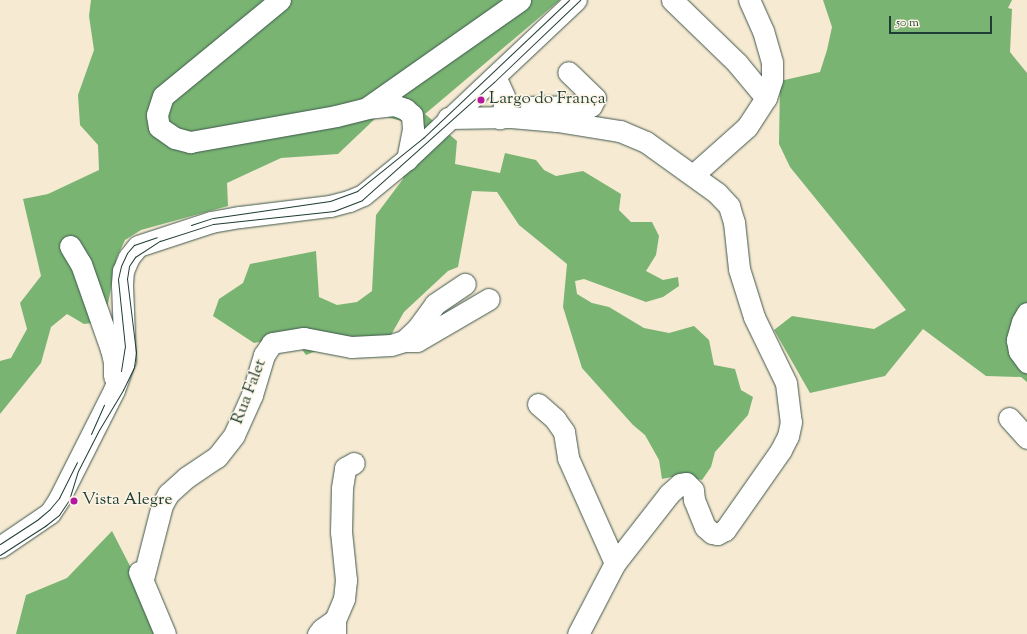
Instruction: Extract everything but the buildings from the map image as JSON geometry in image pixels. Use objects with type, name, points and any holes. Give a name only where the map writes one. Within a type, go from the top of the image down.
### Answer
[{"type":"street","points":[[280,0],[163,96],[157,115],[159,127],[175,138],[190,142],[336,116],[367,108],[394,105],[405,109],[412,115],[413,129],[407,159]]},
{"type":"street","points":[[367,108],[520,0]]},
{"type":"street","points":[[0,547],[50,513],[59,499],[114,390],[125,360],[122,284],[123,271],[129,258],[138,246],[211,222],[240,216],[330,206],[349,201],[363,195],[407,159],[448,118],[576,0]]},
{"type":"street","points":[[672,0],[737,63],[766,98]]},
{"type":"street","points":[[693,174],[747,127],[766,98],[773,74],[772,62],[763,31],[748,0]]},
{"type":"street","points":[[448,118],[502,112],[591,106],[595,98],[568,72]]},
{"type":"street","points":[[495,76],[503,90],[502,112]]},
{"type":"street","points":[[502,112],[620,131],[646,142],[693,174],[717,193],[728,206],[734,222],[739,269],[754,317],[786,383],[791,422],[781,450],[725,530],[717,534],[712,533],[705,527],[694,500],[693,490],[686,483],[680,484],[669,494],[615,563],[578,634]]},
{"type":"street","points":[[70,246],[81,264],[111,349],[114,362],[114,390]]},
{"type":"street","points":[[404,341],[417,329],[435,304],[465,284]]},
{"type":"street","name":"Rua Falet","points":[[165,634],[141,576],[162,505],[168,494],[187,477],[217,457],[231,440],[252,395],[264,355],[272,344],[304,338],[351,347],[391,345],[404,341],[417,341],[489,299]]},
{"type":"street","points":[[1027,313],[1017,340],[1019,351],[1027,362]]},
{"type":"street","points":[[538,404],[555,419],[564,432],[568,458],[615,563]]},
{"type":"street","points":[[1009,418],[1027,438]]},
{"type":"street","points":[[318,634],[322,629],[335,627],[344,599],[346,580],[341,532],[342,488],[345,468],[354,463]]},
{"type":"green space","points":[[91,0],[560,0],[425,114],[457,141],[455,164],[500,173],[505,153],[536,160],[544,170],[556,176],[583,171],[621,194],[619,210],[631,222],[652,222],[659,236],[656,255],[646,271],[663,280],[678,277],[679,286],[663,297],[646,302],[584,279],[575,281],[577,294],[592,303],[609,307],[644,328],[669,333],[694,326],[709,340],[714,365],[735,369],[741,390],[753,397],[748,415],[715,452],[711,467],[702,480],[681,475],[662,479],[659,460],[645,435],[633,425],[582,368],[563,307],[567,264],[519,225],[497,192],[472,191],[458,267],[448,271],[404,312],[387,342],[352,337],[306,355],[292,336],[254,343],[213,316],[219,299],[243,283],[250,264],[316,251],[319,297],[337,305],[357,302],[372,291],[376,215],[403,179],[402,131],[413,124],[379,115],[338,154],[281,158],[227,183],[228,206],[141,230],[125,240],[117,257],[107,309],[101,322],[84,324],[67,314],[51,327],[41,363],[0,414],[0,361],[11,358],[27,329],[20,303],[41,276],[23,199],[48,194],[99,170],[98,145],[80,125],[78,95],[94,50],[89,16]]},
{"type":"green space","points":[[823,0],[1012,0],[1008,8],[1012,9],[1010,52],[1027,73],[1027,382],[1021,377],[986,376],[923,329],[885,376],[810,393],[774,330],[792,316],[874,329],[906,310],[790,167],[779,144],[780,81],[820,72],[827,50],[832,27]]},
{"type":"green space","points":[[112,531],[165,634],[16,634],[26,595],[67,578]]},
{"type":"tram line","points":[[191,225],[213,218],[330,201],[357,191],[423,138],[569,0]]},
{"type":"tram line","points":[[0,555],[45,526],[59,515],[69,500],[78,471],[99,430],[123,390],[134,367],[136,352],[127,279],[129,266],[135,257],[160,241],[213,224],[334,211],[362,200],[494,82],[580,0]]},
{"type":"tram line","points":[[121,371],[125,347],[118,279],[121,266],[127,253],[134,245],[157,237]]},
{"type":"tram line","points":[[91,434],[104,405]]},
{"type":"tram line","points":[[0,544],[37,520],[49,510],[59,498],[77,462]]},
{"type":"place","name":"Largo do França","points":[[481,100]]},
{"type":"place","name":"Vista Alegre","points":[[74,501]]}]
